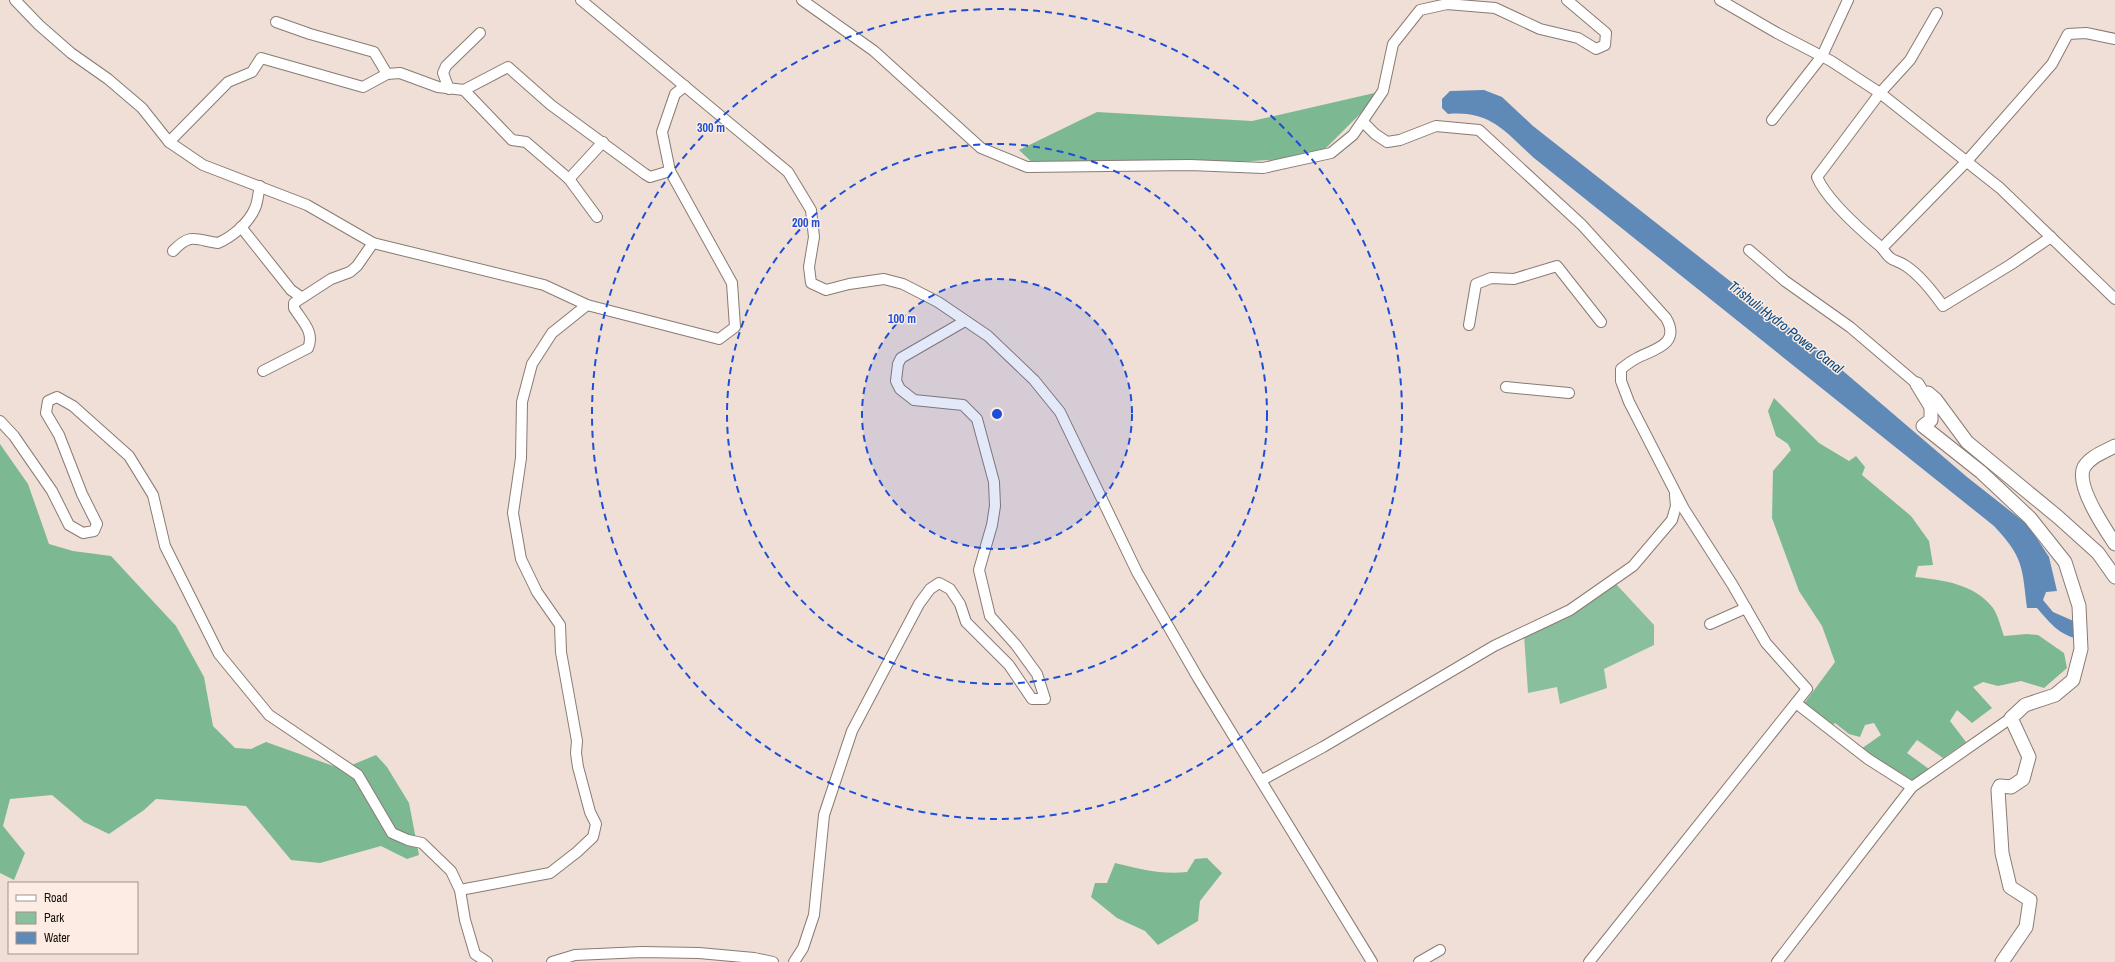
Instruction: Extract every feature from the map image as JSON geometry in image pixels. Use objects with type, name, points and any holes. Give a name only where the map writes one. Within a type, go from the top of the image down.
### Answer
[{"type":"street","points":[[15,0],[38,25],[71,53],[108,79],[142,108],[169,142],[203,165],[307,205],[373,243],[544,285],[587,306],[720,339],[735,327],[732,284],[670,171],[662,132],[675,94],[685,86]]},
{"type":"street","points":[[581,0],[788,172],[811,210],[814,237],[809,267],[811,283],[826,290],[850,284],[884,279],[904,284],[938,302],[988,336],[1012,357],[1034,380],[1060,412],[1137,572],[1198,678],[1262,780],[1372,962]]},
{"type":"street","points":[[802,0],[874,51],[981,148],[1027,167],[1190,164],[1264,168],[1332,153],[1353,135],[1383,91],[1393,44],[1420,10],[1447,4],[1495,8]]},
{"type":"street","points":[[1480,0],[1540,29],[1578,38],[1596,49],[1605,45],[1606,33],[1567,0]]},
{"type":"street","points":[[1720,0],[1822,56],[1880,93],[2000,188],[2115,299]]},
{"type":"street","points":[[1772,120],[1822,56],[1848,0]]},
{"type":"street","points":[[1937,13],[1910,60],[1880,93],[1817,177],[1841,208],[1882,248],[1889,259],[1906,266],[1931,290],[1943,306],[2010,265],[2051,236]]},
{"type":"street","points":[[276,22],[310,34],[374,52],[387,74]]},
{"type":"street","points":[[449,89],[443,73],[446,66],[480,33]]},
{"type":"street","points":[[1882,248],[1967,161],[2052,64],[2068,34],[2086,33],[2115,39]]},
{"type":"street","points":[[169,142],[228,82],[252,72],[262,58],[363,87],[387,74],[400,73],[438,88],[464,90],[508,67],[551,105],[650,177],[670,171]]},
{"type":"street","points":[[464,90],[512,140],[526,142],[569,179],[598,218]]},
{"type":"street","points":[[1363,122],[1375,134],[1387,142],[1400,140],[1436,126],[1479,130],[1582,226],[1666,318],[1671,331],[1669,338],[1663,346],[1636,359],[1621,369],[1621,381],[1629,402],[1684,509],[1746,608],[1766,643],[1807,689],[1588,962]]},
{"type":"street","points":[[569,179],[603,142]]},
{"type":"street","points":[[173,251],[182,242],[192,238],[199,238],[218,243],[224,241],[248,221],[256,208],[260,186]]},
{"type":"street","points":[[241,227],[291,290],[301,297]]},
{"type":"street","points":[[263,370],[308,348],[311,340],[311,333],[294,308],[294,302],[331,279],[350,272],[358,266],[373,243]]},
{"type":"street","points":[[1749,250],[1786,281],[1850,327],[1936,400],[1967,442],[2064,522],[2098,553],[2115,577]]},
{"type":"street","points":[[1469,325],[1476,284],[1491,278],[1514,279],[1557,266],[1601,322]]},
{"type":"street","points":[[460,890],[550,872],[577,852],[593,837],[596,824],[590,812],[576,753],[577,741],[560,652],[560,625],[537,592],[521,559],[513,513],[521,458],[522,402],[532,364],[552,333],[587,306]]},
{"type":"street","points":[[794,962],[803,948],[814,915],[824,815],[852,731],[919,604],[930,589],[940,583],[950,589],[960,604],[966,622],[1009,665],[1032,699],[1045,699],[1037,674],[1016,645],[990,616],[980,570],[992,525],[995,506],[994,482],[977,419],[963,405],[914,400],[900,389],[896,381],[897,368],[902,358],[965,321]]},
{"type":"street","points":[[1777,962],[1912,787],[2012,718],[2025,705],[2055,696],[2073,680],[2081,649],[2079,606],[2064,562],[2030,518],[1981,472],[1923,426],[1931,420],[1931,407],[1917,384]]},
{"type":"street","points":[[1506,387],[1569,393]]},
{"type":"street","points":[[0,421],[14,436],[52,491],[69,525],[83,533],[94,531],[97,524],[82,494],[58,435],[46,413],[48,401],[57,397],[73,406],[129,456],[153,495],[165,546],[219,654],[269,715],[358,775],[392,833],[408,840],[422,843],[451,871],[460,890],[465,920],[475,954],[487,962]]},
{"type":"street","points":[[2115,446],[2094,456],[2084,468],[2082,481],[2097,517],[2115,544]]},
{"type":"street","points":[[1262,780],[1324,747],[1494,646],[1570,610],[1633,566],[1672,520],[1676,506],[1675,491]]},
{"type":"street","points":[[1710,624],[1746,608]]},
{"type":"street","points":[[1796,703],[1868,759],[1912,787]]},
{"type":"street","points":[[2002,962],[2026,927],[2030,900],[2010,887],[2002,853],[1998,790],[2000,786],[2011,787],[2023,779],[2029,757],[2012,718]]},
{"type":"street","points":[[1419,962],[1440,950]]},
{"type":"street","points":[[552,962],[575,955],[642,952],[699,953],[754,958],[773,962]]},
{"type":"green space","points":[[1383,91],[1317,157],[1190,165],[1037,167],[1019,150],[1097,112],[1252,121]]},
{"type":"green space","points":[[1774,398],[1819,443],[1849,461],[1856,456],[1865,467],[1862,475],[1911,516],[1929,541],[1933,565],[1918,566],[1915,577],[1947,582],[1968,588],[1986,600],[1993,608],[2004,636],[2027,634],[2038,635],[2064,653],[2067,668],[2044,688],[2021,681],[1998,686],[1983,682],[1973,687],[1992,708],[1972,723],[1957,710],[1950,721],[1966,742],[1943,758],[1917,740],[1907,753],[1929,769],[1912,780],[1861,749],[1881,735],[1874,723],[1865,725],[1860,737],[1849,734],[1835,723],[1830,727],[1803,705],[1835,662],[1822,626],[1799,591],[1772,518],[1773,471],[1791,450],[1788,444],[1776,436],[1768,411]]},
{"type":"green space","points":[[0,444],[28,484],[49,544],[73,551],[111,556],[176,626],[204,677],[213,726],[235,748],[251,749],[266,742],[342,769],[376,755],[387,767],[409,803],[419,855],[407,859],[381,846],[320,863],[291,860],[246,806],[156,799],[144,810],[109,834],[84,822],[52,795],[10,799],[3,826],[25,853],[14,880],[0,873]]},
{"type":"green space","points":[[1616,584],[1654,625],[1654,645],[1604,669],[1607,688],[1560,704],[1557,687],[1528,693],[1524,635],[1549,626],[1560,620],[1583,607]]},
{"type":"green space","points":[[1207,858],[1222,873],[1200,901],[1198,921],[1158,945],[1145,931],[1117,918],[1091,897],[1095,883],[1107,883],[1115,863],[1151,871],[1178,873],[1187,872],[1195,859]]},
{"type":"water","name":"Trishuli Hydro Power Canal","points":[[1484,90],[1502,97],[1533,126],[1829,359],[1967,477],[2028,525],[2049,557],[2057,591],[2046,592],[2043,600],[2053,612],[2078,623],[2079,639],[2066,635],[2055,628],[2037,608],[2027,608],[2020,564],[2011,547],[1994,526],[1534,158],[1496,125],[1486,119],[1476,116],[1448,114],[1442,108],[1442,99],[1450,91]]}]
